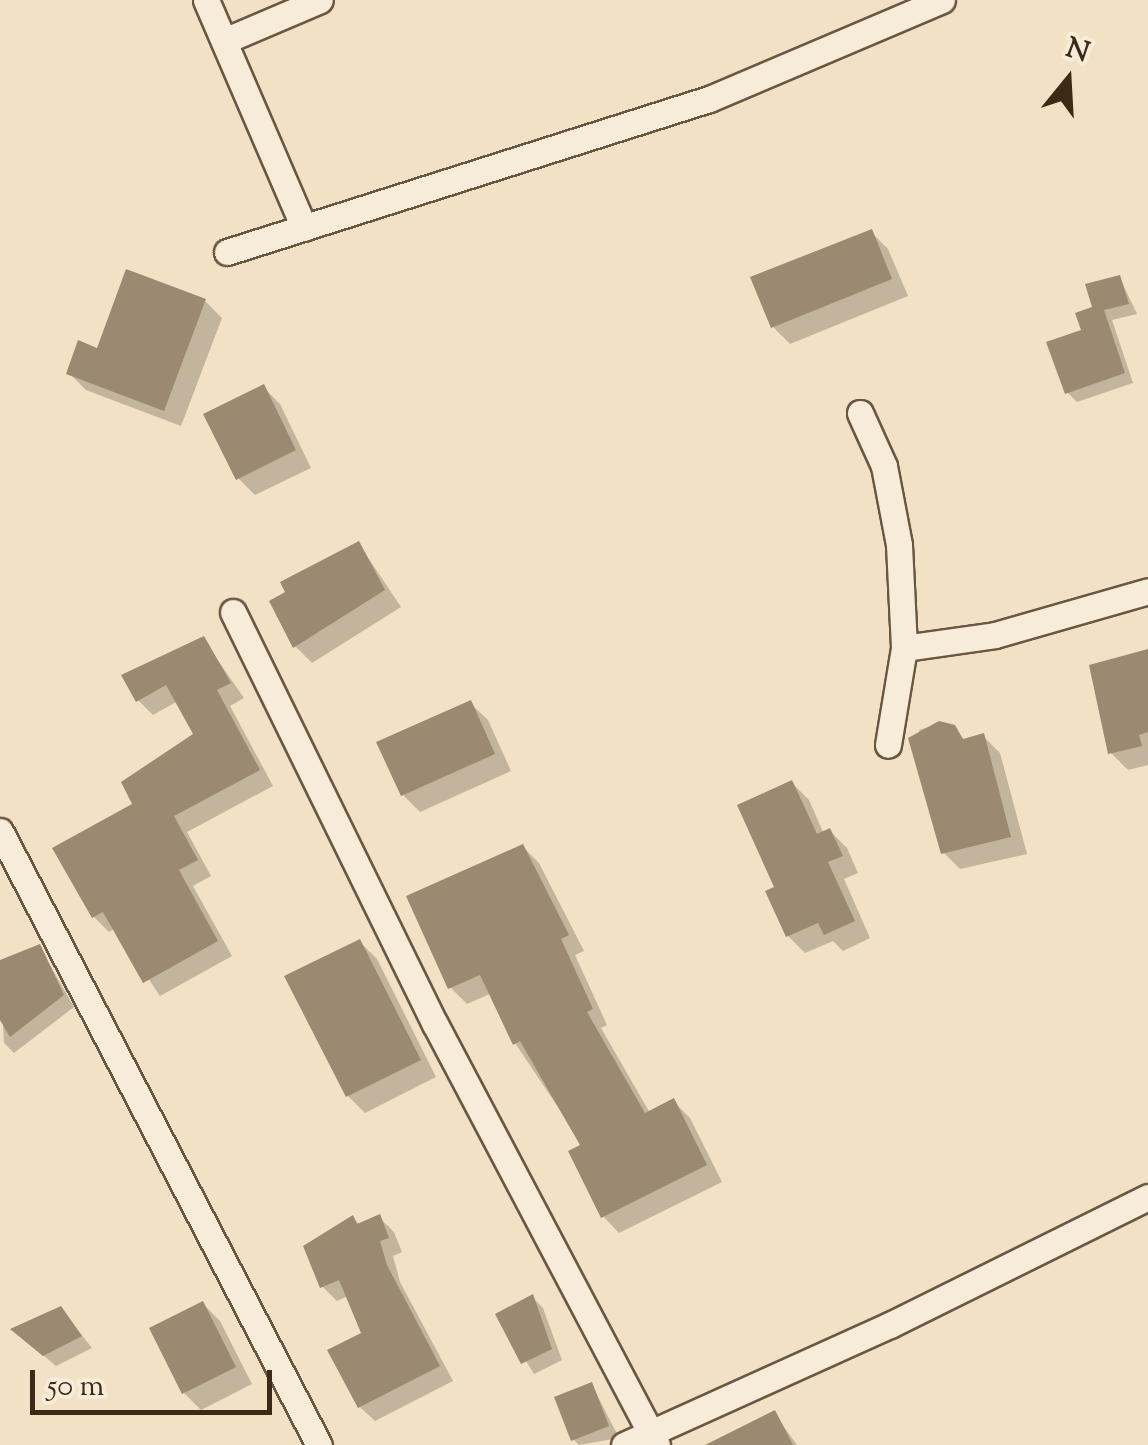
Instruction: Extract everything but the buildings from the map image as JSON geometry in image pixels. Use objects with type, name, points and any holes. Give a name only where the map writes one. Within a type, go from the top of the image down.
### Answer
[{"type":"street","points":[[206,0],[304,228]]},
{"type":"street","points":[[224,40],[320,0]]},
{"type":"street","points":[[227,252],[709,100],[942,0]]},
{"type":"street","points":[[860,413],[884,466],[899,545],[904,648],[888,745]]},
{"type":"street","points":[[904,648],[995,635],[1148,591]]},
{"type":"street","points":[[233,612],[435,1024],[653,1438]]},
{"type":"street","points":[[0,832],[319,1445]]},
{"type":"street","points":[[624,1445],[653,1438],[1148,1198]]}]
